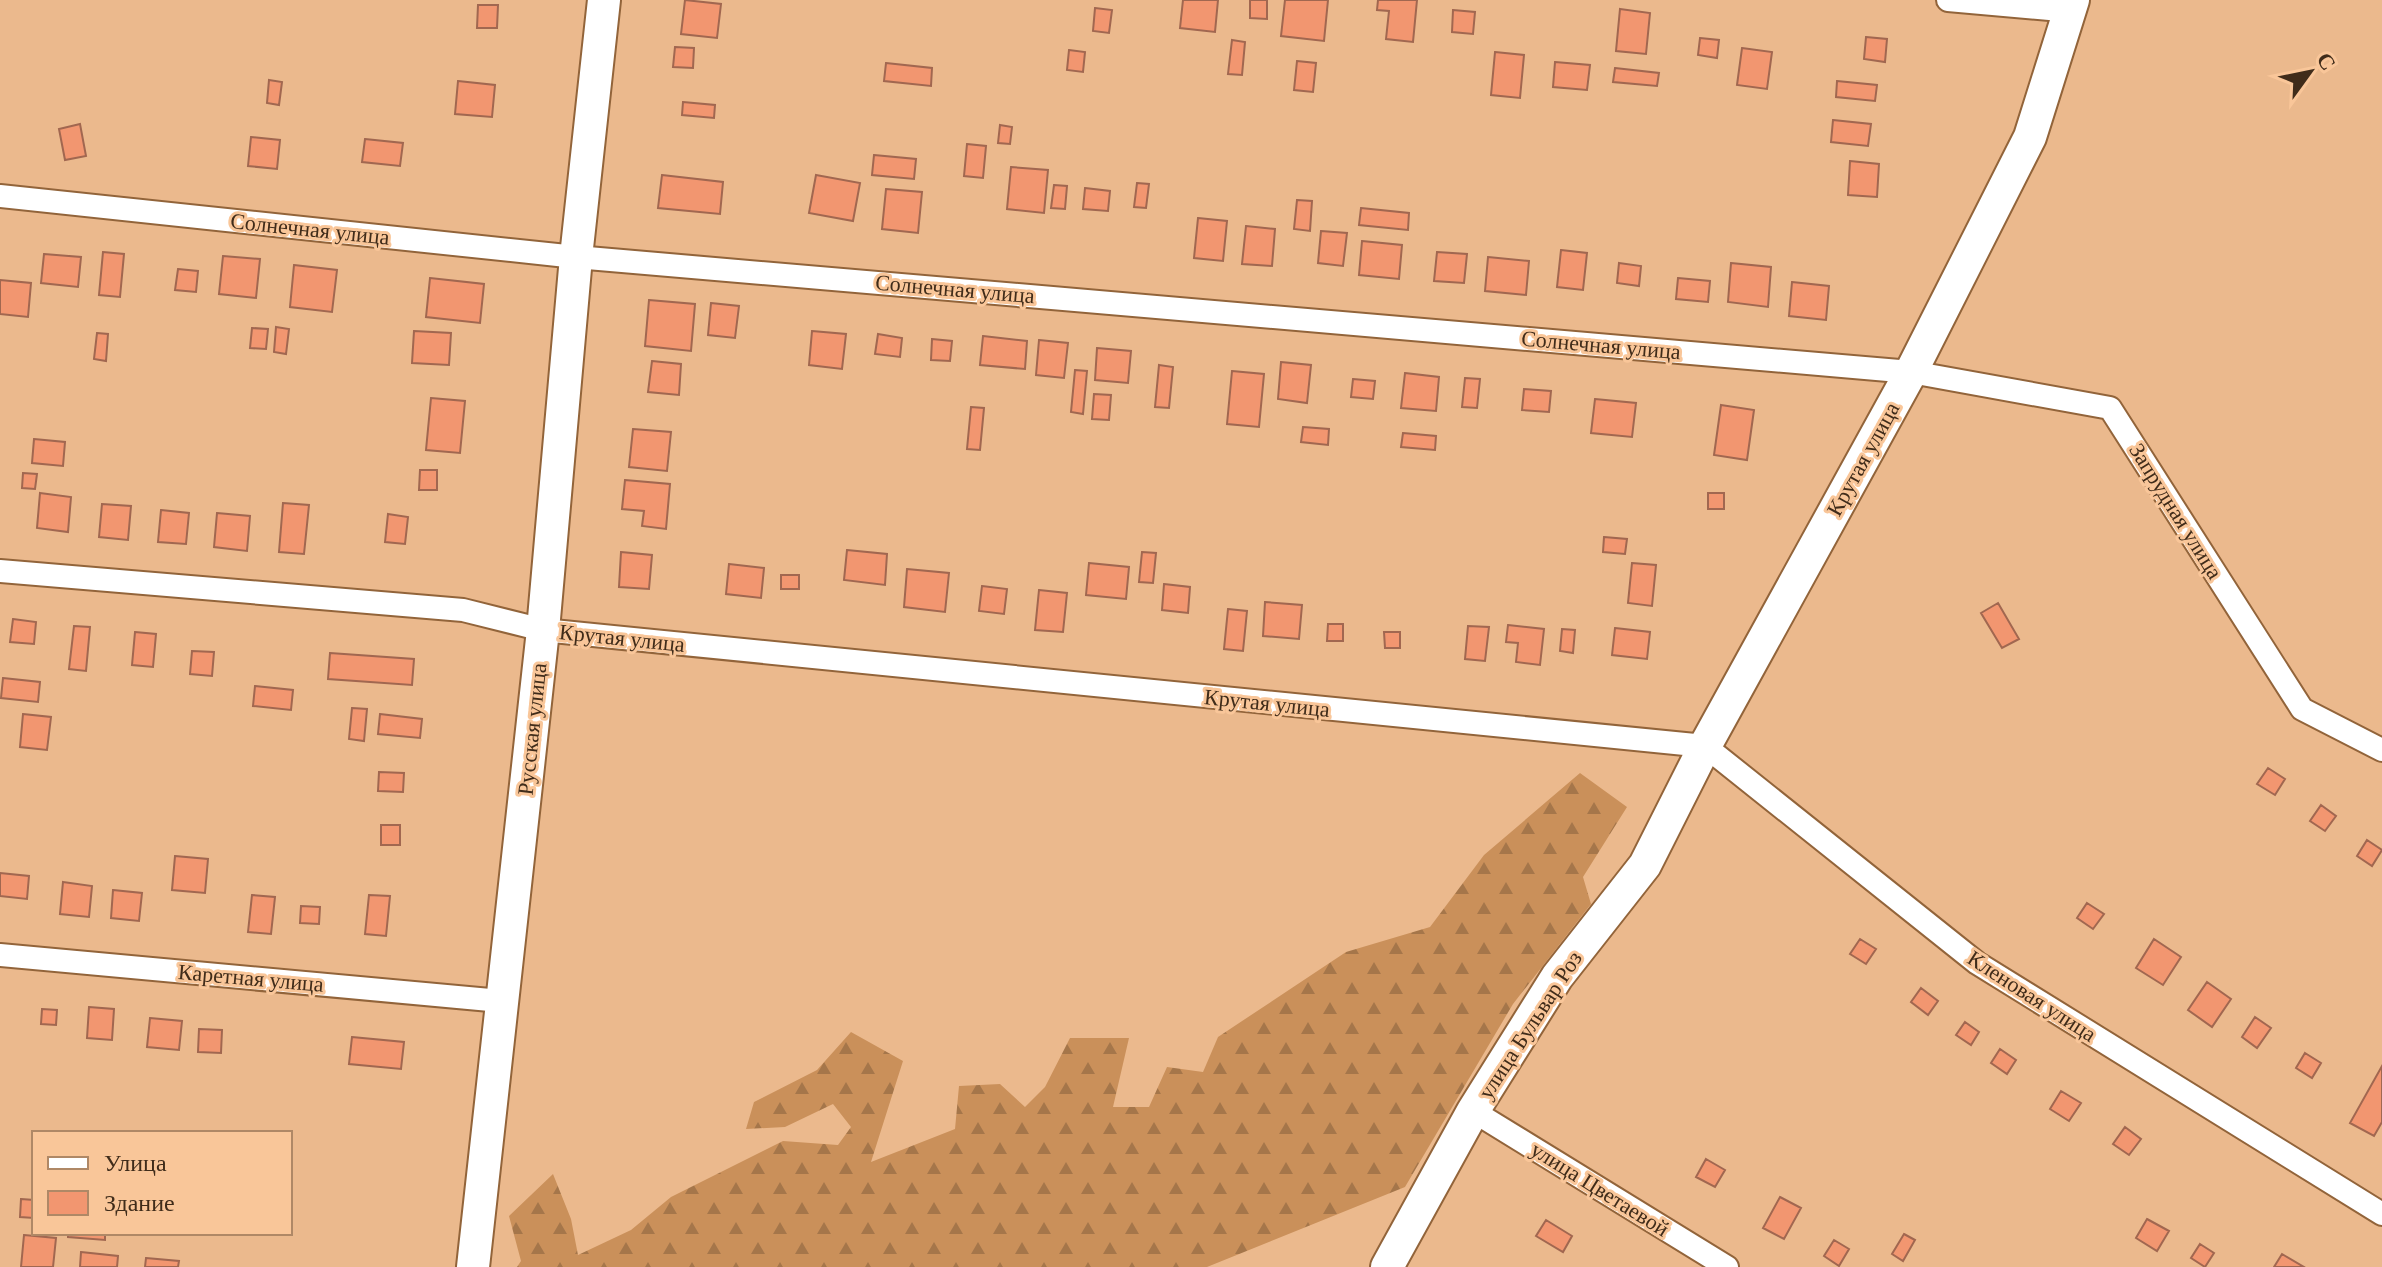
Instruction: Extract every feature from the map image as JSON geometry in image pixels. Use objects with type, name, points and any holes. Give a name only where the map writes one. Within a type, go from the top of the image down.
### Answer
[{"type":"street","name":"Русская улица","points":[[473,1267],[543,630],[576,257],[604,0]]},
{"type":"street","points":[[1948,0],[2073,6]]},
{"type":"street","name":"Крутая улица","points":[[0,571],[463,610],[543,630],[1705,746],[1911,372],[2030,137],[2073,6]]},
{"type":"street","name":"Солнечная улица","points":[[0,196],[576,257],[1911,372]]},
{"type":"street","name":"Запрудная улица","points":[[1911,372],[2110,408],[2302,709],[2382,750]]},
{"type":"street","name":"улица Бульвар Роз","points":[[1387,1267],[1473,1111],[1557,977],[1645,865],[1705,746]]},
{"type":"street","name":"Кленовая улица","points":[[1705,746],[1977,963],[2382,1214]]},
{"type":"street","name":"Каретная улица","points":[[0,955],[501,1001]]},
{"type":"street","name":"улица Цветаевой","points":[[1473,1111],[1727,1267]]},
{"type":"green space","points":[[1580,773],[1627,807],[1583,877],[1591,904],[1513,1004],[1405,1187],[1207,1267],[517,1267],[521,1261],[509,1216],[553,1174],[571,1219],[578,1255],[631,1230],[671,1197],[783,1141],[838,1145],[851,1127],[833,1104],[785,1127],[746,1129],[754,1102],[817,1070],[851,1032],[903,1061],[871,1162],[955,1129],[959,1086],[1000,1084],[1025,1107],[1045,1087],[1070,1038],[1129,1038],[1113,1107],[1149,1107],[1167,1067],[1203,1072],[1218,1037],[1346,952],[1430,927],[1484,855]]},
{"type":"building","points":[[685,0],[721,4],[717,38],[681,34]]},
{"type":"building","points":[[1183,0],[1218,0],[1215,32],[1180,28]]},
{"type":"building","points":[[1250,0],[1267,0],[1267,19],[1250,18]]},
{"type":"building","points":[[1285,0],[1328,0],[1324,41],[1281,36]]},
{"type":"building","points":[[1378,0],[1417,0],[1413,42],[1386,39],[1389,11],[1377,10]]},
{"type":"building","points":[[478,5],[498,5],[497,28],[477,28]]},
{"type":"building","points":[[1095,8],[1112,10],[1109,33],[1093,31]]},
{"type":"building","points":[[1620,9],[1650,13],[1646,54],[1616,51]]},
{"type":"building","points":[[1453,10],[1475,12],[1473,34],[1452,32]]},
{"type":"building","points":[[1866,37],[1887,39],[1885,62],[1864,59]]},
{"type":"building","points":[[1700,38],[1719,40],[1717,58],[1698,55]]},
{"type":"building","points":[[1232,40],[1245,42],[1242,75],[1228,74]]},
{"type":"building","points":[[675,47],[694,48],[693,68],[673,67]]},
{"type":"building","points":[[1742,48],[1772,52],[1767,89],[1737,85]]},
{"type":"building","points":[[1069,50],[1085,52],[1083,72],[1067,70]]},
{"type":"building","points":[[1495,52],[1524,55],[1520,98],[1491,95]]},
{"type":"building","points":[[1297,61],[1316,63],[1313,92],[1294,90]]},
{"type":"building","points":[[1555,62],[1590,65],[1587,90],[1553,87]]},
{"type":"building","points":[[886,63],[932,68],[931,86],[884,81]]},
{"type":"building","points":[[1615,68],[1659,73],[1657,86],[1613,82]]},
{"type":"building","points":[[269,80],[282,82],[279,105],[267,103]]},
{"type":"building","points":[[458,81],[495,85],[492,117],[455,114]]},
{"type":"building","points":[[1837,81],[1877,85],[1875,101],[1836,97]]},
{"type":"building","points":[[683,102],[715,105],[714,118],[682,115]]},
{"type":"building","points":[[1833,120],[1871,124],[1868,146],[1831,142]]},
{"type":"building","points":[[80,124],[86,156],[65,160],[59,129]]},
{"type":"building","points":[[1000,125],[1012,127],[1010,144],[998,143]]},
{"type":"building","points":[[251,137],[280,140],[277,169],[248,166]]},
{"type":"building","points":[[365,139],[403,143],[400,166],[362,162]]},
{"type":"building","points":[[967,144],[986,146],[983,178],[964,176]]},
{"type":"building","points":[[874,155],[916,159],[914,179],[872,175]]},
{"type":"building","points":[[1850,161],[1879,164],[1877,197],[1848,195]]},
{"type":"building","points":[[1011,167],[1048,170],[1044,213],[1007,209]]},
{"type":"building","points":[[662,175],[723,182],[720,214],[658,208]]},
{"type":"building","points":[[816,175],[860,183],[853,221],[809,213]]},
{"type":"building","points":[[1137,183],[1149,184],[1146,208],[1134,207]]},
{"type":"building","points":[[1054,185],[1067,186],[1065,209],[1051,208]]},
{"type":"building","points":[[1085,188],[1110,191],[1108,211],[1083,209]]},
{"type":"building","points":[[886,189],[922,192],[918,233],[882,229]]},
{"type":"building","points":[[1297,200],[1312,201],[1310,231],[1294,229]]},
{"type":"building","points":[[1361,208],[1409,213],[1408,230],[1359,225]]},
{"type":"building","points":[[1198,218],[1227,221],[1223,261],[1194,258]]},
{"type":"building","points":[[1246,226],[1275,229],[1272,266],[1242,264]]},
{"type":"building","points":[[1321,231],[1347,233],[1343,266],[1318,263]]},
{"type":"building","points":[[1362,241],[1402,245],[1399,279],[1359,275]]},
{"type":"building","points":[[1561,250],[1587,253],[1583,290],[1557,287]]},
{"type":"building","points":[[103,252],[124,254],[120,297],[99,295]]},
{"type":"building","points":[[1437,252],[1467,254],[1464,283],[1434,281]]},
{"type":"building","points":[[44,254],[81,257],[78,287],[41,283]]},
{"type":"building","points":[[223,256],[260,259],[256,298],[219,294]]},
{"type":"building","points":[[1488,257],[1529,261],[1526,295],[1485,291]]},
{"type":"building","points":[[1619,263],[1641,266],[1639,286],[1617,283]]},
{"type":"building","points":[[1731,263],[1771,267],[1768,307],[1728,302]]},
{"type":"building","points":[[294,265],[337,270],[332,312],[290,307]]},
{"type":"building","points":[[178,269],[198,271],[196,292],[175,290]]},
{"type":"building","points":[[430,278],[484,284],[480,323],[426,317]]},
{"type":"building","points":[[1678,278],[1710,281],[1708,302],[1676,299]]},
{"type":"building","points":[[0,280],[31,283],[28,317],[0,314]]},
{"type":"building","points":[[1792,282],[1829,286],[1826,320],[1789,316]]},
{"type":"building","points":[[649,300],[695,304],[691,351],[645,346]]},
{"type":"building","points":[[711,303],[739,306],[735,338],[708,335]]},
{"type":"building","points":[[276,327],[289,329],[286,354],[274,352]]},
{"type":"building","points":[[252,328],[268,329],[266,349],[250,348]]},
{"type":"building","points":[[414,331],[451,333],[449,365],[412,363]]},
{"type":"building","points":[[812,331],[846,334],[842,369],[809,365]]},
{"type":"building","points":[[97,333],[108,334],[106,361],[94,359]]},
{"type":"building","points":[[878,334],[902,338],[900,357],[875,354]]},
{"type":"building","points":[[983,336],[1027,341],[1025,369],[980,365]]},
{"type":"building","points":[[932,339],[952,341],[950,361],[931,360]]},
{"type":"building","points":[[1039,340],[1068,343],[1064,378],[1036,375]]},
{"type":"building","points":[[1097,348],[1131,351],[1128,383],[1095,380]]},
{"type":"building","points":[[652,361],[681,364],[679,395],[648,392]]},
{"type":"building","points":[[1281,362],[1311,365],[1307,403],[1278,399]]},
{"type":"building","points":[[1159,365],[1173,367],[1169,408],[1155,407]]},
{"type":"building","points":[[1075,370],[1087,371],[1083,414],[1071,412]]},
{"type":"building","points":[[1232,371],[1264,374],[1259,427],[1227,424]]},
{"type":"building","points":[[1405,373],[1439,377],[1436,411],[1401,408]]},
{"type":"building","points":[[1465,378],[1480,379],[1477,408],[1462,407]]},
{"type":"building","points":[[1353,379],[1375,381],[1373,399],[1351,397]]},
{"type":"building","points":[[1524,389],[1551,391],[1549,412],[1522,410]]},
{"type":"building","points":[[1094,394],[1111,395],[1109,420],[1092,419]]},
{"type":"building","points":[[431,398],[465,401],[460,453],[426,450]]},
{"type":"building","points":[[1595,399],[1636,403],[1632,437],[1591,433]]},
{"type":"building","points":[[1721,405],[1754,410],[1747,460],[1714,455]]},
{"type":"building","points":[[971,407],[984,408],[980,450],[967,449]]},
{"type":"building","points":[[1303,427],[1329,429],[1328,445],[1301,442]]},
{"type":"building","points":[[633,429],[671,432],[667,471],[629,467]]},
{"type":"building","points":[[1403,433],[1436,436],[1435,450],[1401,447]]},
{"type":"building","points":[[34,439],[65,442],[63,466],[32,463]]},
{"type":"building","points":[[420,470],[437,470],[437,490],[419,490]]},
{"type":"building","points":[[23,473],[37,474],[35,489],[22,488]]},
{"type":"building","points":[[625,480],[670,484],[666,529],[642,526],[644,511],[622,509]]},
{"type":"building","points":[[40,493],[71,497],[68,532],[37,528]]},
{"type":"building","points":[[1708,493],[1724,493],[1724,509],[1708,509]]},
{"type":"building","points":[[283,503],[309,505],[304,554],[279,552]]},
{"type":"building","points":[[102,504],[131,506],[128,540],[99,537]]},
{"type":"building","points":[[161,510],[189,513],[186,544],[158,542]]},
{"type":"building","points":[[217,513],[250,516],[247,551],[214,547]]},
{"type":"building","points":[[388,514],[408,517],[405,544],[385,542]]},
{"type":"building","points":[[1604,537],[1627,539],[1625,554],[1603,552]]},
{"type":"building","points":[[847,550],[887,554],[885,585],[844,580]]},
{"type":"building","points":[[621,552],[652,555],[649,589],[619,587]]},
{"type":"building","points":[[1142,552],[1156,553],[1153,583],[1139,582]]},
{"type":"building","points":[[1089,563],[1129,567],[1126,599],[1086,595]]},
{"type":"building","points":[[1632,563],[1656,565],[1652,606],[1628,603]]},
{"type":"building","points":[[729,564],[764,568],[761,598],[726,594]]},
{"type":"building","points":[[907,569],[949,573],[945,612],[904,607]]},
{"type":"building","points":[[781,575],[799,575],[799,589],[781,589]]},
{"type":"building","points":[[1164,584],[1190,587],[1188,613],[1162,610]]},
{"type":"building","points":[[982,586],[1007,589],[1004,614],[979,611]]},
{"type":"building","points":[[1039,590],[1067,593],[1063,632],[1035,630]]},
{"type":"building","points":[[1265,602],[1302,605],[1299,639],[1263,636]]},
{"type":"building","points":[[1998,603],[2019,639],[2002,648],[1981,613]]},
{"type":"building","points":[[1228,609],[1247,611],[1243,651],[1224,649]]},
{"type":"building","points":[[13,619],[36,622],[34,644],[10,642]]},
{"type":"building","points":[[1328,624],[1343,624],[1343,641],[1327,641]]},
{"type":"building","points":[[1508,625],[1544,629],[1540,665],[1516,662],[1518,643],[1506,642]]},
{"type":"building","points":[[74,626],[90,627],[86,671],[69,669]]},
{"type":"building","points":[[1468,626],[1489,627],[1485,661],[1465,659]]},
{"type":"building","points":[[1615,628],[1650,632],[1647,659],[1612,655]]},
{"type":"building","points":[[1562,629],[1575,630],[1573,653],[1560,651]]},
{"type":"building","points":[[135,632],[156,634],[153,667],[132,665]]},
{"type":"building","points":[[1384,632],[1400,632],[1400,648],[1385,648]]},
{"type":"building","points":[[192,651],[214,652],[212,676],[190,674]]},
{"type":"building","points":[[330,653],[414,659],[412,685],[328,679]]},
{"type":"building","points":[[3,678],[40,682],[38,702],[1,698]]},
{"type":"building","points":[[255,686],[293,690],[291,710],[253,706]]},
{"type":"building","points":[[352,708],[367,709],[364,741],[349,739]]},
{"type":"building","points":[[23,714],[51,717],[47,750],[20,747]]},
{"type":"building","points":[[380,714],[422,719],[420,738],[378,734]]},
{"type":"building","points":[[2268,768],[2285,779],[2275,795],[2257,784]]},
{"type":"building","points":[[379,772],[404,773],[403,792],[378,791]]},
{"type":"building","points":[[2321,805],[2336,816],[2325,831],[2310,821]]},
{"type":"building","points":[[381,825],[400,825],[400,845],[381,845]]},
{"type":"building","points":[[2367,840],[2382,850],[2372,866],[2357,856]]},
{"type":"building","points":[[175,856],[208,859],[205,893],[172,890]]},
{"type":"building","points":[[0,873],[29,876],[27,899],[0,896]]},
{"type":"building","points":[[63,882],[92,886],[89,917],[60,914]]},
{"type":"building","points":[[113,890],[142,893],[139,921],[111,918]]},
{"type":"building","points":[[252,895],[275,897],[271,934],[248,932]]},
{"type":"building","points":[[369,895],[390,896],[386,936],[365,934]]},
{"type":"building","points":[[2087,903],[2104,914],[2093,929],[2077,918]]},
{"type":"building","points":[[301,906],[320,907],[319,924],[300,923]]},
{"type":"building","points":[[1860,939],[1876,949],[1866,964],[1850,954]]},
{"type":"building","points":[[2154,939],[2181,957],[2163,985],[2136,968]]},
{"type":"building","points":[[2207,982],[2231,999],[2212,1027],[2188,1010]]},
{"type":"building","points":[[1921,988],[1938,1001],[1928,1015],[1911,1002]]},
{"type":"building","points":[[89,1007],[114,1009],[112,1040],[87,1038]]},
{"type":"building","points":[[42,1009],[57,1010],[56,1025],[41,1024]]},
{"type":"building","points":[[2255,1017],[2271,1028],[2257,1048],[2242,1037]]},
{"type":"building","points":[[150,1018],[182,1021],[179,1050],[147,1047]]},
{"type":"building","points":[[1965,1022],[1979,1032],[1971,1045],[1956,1035]]},
{"type":"building","points":[[199,1029],[222,1030],[221,1053],[198,1052]]},
{"type":"building","points":[[352,1037],[404,1042],[401,1069],[349,1064]]},
{"type":"building","points":[[2000,1049],[2016,1060],[2007,1074],[1991,1063]]},
{"type":"building","points":[[2305,1053],[2321,1063],[2312,1078],[2296,1068]]},
{"type":"building","points":[[2382,1066],[2382,1122],[2374,1136],[2350,1123]]},
{"type":"building","points":[[2061,1091],[2081,1103],[2069,1121],[2050,1109]]},
{"type":"building","points":[[2125,1127],[2141,1139],[2129,1155],[2113,1144]]},
{"type":"building","points":[[1706,1159],[1725,1170],[1715,1187],[1696,1177]]},
{"type":"building","points":[[1780,1197],[1801,1208],[1784,1239],[1763,1228]]},
{"type":"building","points":[[21,1199],[32,1200],[32,1218],[20,1217]]},
{"type":"building","points":[[2147,1219],[2169,1231],[2157,1251],[2136,1238]]},
{"type":"building","points":[[1546,1220],[1572,1236],[1563,1252],[1536,1236]]},
{"type":"building","points":[[1904,1234],[1915,1240],[1903,1261],[1892,1254]]},
{"type":"building","points":[[24,1235],[56,1238],[53,1267],[21,1267]]},
{"type":"building","points":[[105,1235],[105,1240],[68,1237]]},
{"type":"building","points":[[1834,1240],[1849,1249],[1839,1266],[1824,1256]]},
{"type":"building","points":[[2200,1244],[2214,1253],[2205,1267],[2191,1258]]},
{"type":"building","points":[[81,1252],[118,1256],[117,1267],[80,1267]]},
{"type":"building","points":[[2282,1254],[2304,1267],[2274,1267]]},
{"type":"building","points":[[146,1258],[179,1261],[178,1267],[145,1267]]}]
